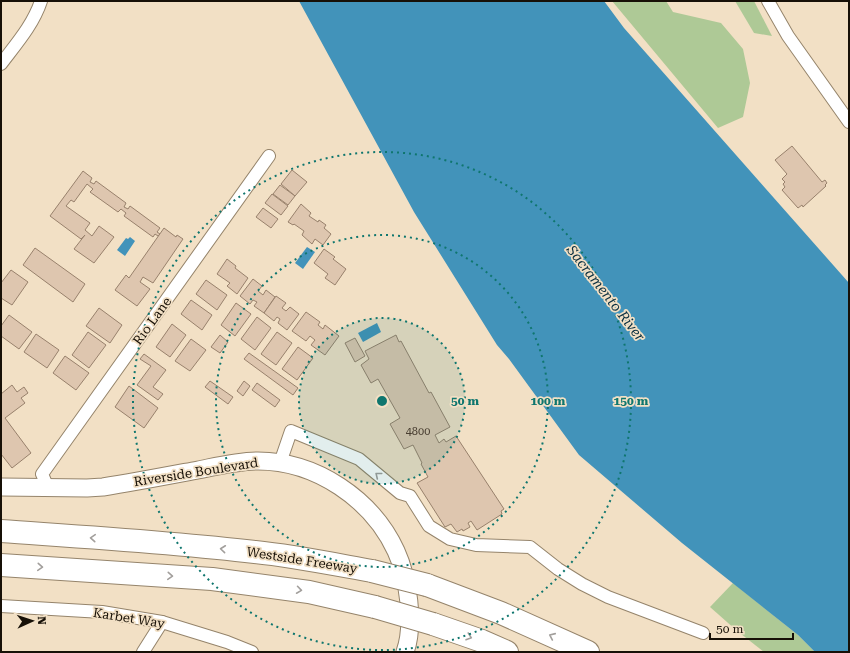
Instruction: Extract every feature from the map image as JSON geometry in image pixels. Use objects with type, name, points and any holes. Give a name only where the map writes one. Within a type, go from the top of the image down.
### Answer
[{"type":"highway","name":"Westside Freeway","points":[[1,531],[175,544],[256,552],[309,559],[372,571],[427,585],[501,613],[588,652]]},
{"type":"highway","points":[[1,565],[212,579],[309,592],[375,607],[433,624],[482,641],[507,652]]},
{"type":"street","points":[[1,64],[29,27],[41,1]]},
{"type":"street","points":[[768,1],[788,36],[849,122]]},
{"type":"street","name":"Rio Lane","points":[[48,488],[42,474],[269,156]]},
{"type":"street","points":[[280,463],[291,431],[359,459],[400,493],[410,496],[429,526],[450,539],[476,545],[530,547],[558,569],[582,584],[608,597],[703,633]]},
{"type":"street","name":"Riverside Boulevard","points":[[1,486],[48,488],[103,487],[241,462],[259,461],[280,463],[311,472],[337,485],[363,505],[383,529],[399,558],[407,587],[409,602],[409,635],[405,652]]},
{"type":"street","name":"Karbet Way","points":[[1,606],[102,612],[162,622],[227,642],[252,652]]},
{"type":"street","points":[[143,652],[162,622]]},
{"type":"green space","points":[[612,1],[666,1],[673,12],[721,23],[743,49],[750,83],[743,117],[718,128]]},
{"type":"green space","points":[[735,1],[754,1],[772,36],[754,33]]},
{"type":"green space","points":[[733,583],[798,635],[815,652],[764,652],[736,630],[710,607]]},
{"type":"water","name":"Sacramento River","points":[[299,1],[604,1],[624,28],[849,283],[849,652],[815,652],[798,635],[682,543],[579,455],[509,359],[497,345],[414,212]]},
{"type":"water","points":[[130,237],[135,241],[125,256],[117,250],[126,238],[128,239]]},
{"type":"water","points":[[307,247],[315,252],[303,269],[295,263]]},
{"type":"water","points":[[377,323],[381,332],[363,342],[358,333]]},
{"type":"building","points":[[792,146],[822,182],[825,180],[827,183],[825,185],[826,186],[803,207],[802,205],[798,208],[782,190],[785,187],[783,184],[785,182],[782,179],[787,174],[775,160]]},
{"type":"building","points":[[292,170],[307,182],[295,196],[281,184]]},
{"type":"building","points":[[83,171],[92,178],[90,182],[94,184],[96,181],[126,203],[124,207],[128,209],[130,206],[160,228],[157,232],[160,234],[158,236],[155,234],[153,237],[124,216],[126,213],[121,209],[118,212],[90,192],[93,189],[87,184],[74,202],[71,200],[66,206],[90,223],[85,230],[92,236],[99,226],[114,237],[94,263],[74,249],[85,235],[81,239],[50,216]]},
{"type":"building","points":[[280,185],[295,196],[288,205],[273,194]]},
{"type":"building","points":[[272,194],[288,206],[281,215],[265,203]]},
{"type":"building","points":[[301,204],[311,213],[309,216],[326,225],[324,228],[331,234],[323,245],[315,239],[312,244],[302,235],[304,231],[288,222]]},
{"type":"building","points":[[263,208],[278,219],[271,228],[256,217]]},
{"type":"building","points":[[164,228],[176,237],[177,235],[183,239],[153,283],[143,277],[140,282],[150,289],[137,306],[115,290],[126,275],[129,278]]},
{"type":"building","points":[[35,248],[85,284],[73,302],[23,265]]},
{"type":"building","points":[[324,249],[335,257],[333,259],[346,269],[335,285],[325,278],[328,274],[314,263]]},
{"type":"building","points":[[227,259],[236,266],[235,268],[248,278],[237,294],[227,286],[230,283],[217,274]]},
{"type":"building","points":[[11,270],[28,282],[12,305],[1,298],[1,283]]},
{"type":"building","points":[[253,279],[262,286],[258,291],[263,295],[266,290],[275,297],[264,313],[254,306],[257,302],[253,300],[250,304],[240,296]]},
{"type":"building","points":[[206,280],[227,295],[217,310],[196,294]]},
{"type":"building","points":[[276,296],[286,303],[282,308],[286,311],[290,307],[299,314],[287,330],[278,323],[280,319],[277,317],[274,321],[264,313]]},
{"type":"building","points":[[191,300],[212,315],[202,330],[181,314]]},
{"type":"building","points":[[236,303],[251,314],[235,336],[221,325]]},
{"type":"building","points":[[99,308],[122,325],[110,343],[86,326]]},
{"type":"building","points":[[306,312],[320,322],[318,325],[323,329],[325,325],[339,336],[325,355],[311,345],[315,340],[310,336],[306,341],[292,331]]},
{"type":"building","points":[[9,315],[32,332],[19,349],[1,336],[1,326]]},
{"type":"building","points":[[257,317],[271,328],[255,350],[241,339]]},
{"type":"building","points":[[172,324],[186,335],[170,357],[156,347]]},
{"type":"building","points":[[88,332],[106,345],[89,368],[72,355]]},
{"type":"building","points":[[277,332],[292,343],[276,365],[261,354]]},
{"type":"building","points":[[36,334],[59,350],[47,368],[24,352]]},
{"type":"building","points":[[220,335],[228,342],[220,353],[211,347]]},
{"type":"building","points":[[396,335],[399,342],[401,341],[429,393],[431,392],[450,427],[435,435],[439,443],[444,439],[446,442],[456,436],[504,509],[501,511],[502,514],[477,530],[471,521],[468,523],[470,527],[463,531],[462,529],[457,532],[451,524],[445,527],[417,483],[428,477],[413,445],[404,449],[390,424],[400,418],[378,379],[371,383],[361,365],[369,359],[365,351]]},
{"type":"building","points":[[355,338],[365,356],[355,362],[345,343]]},
{"type":"building","points":[[191,339],[206,350],[190,371],[175,361]]},
{"type":"building","points":[[298,347],[313,358],[297,380],[282,369]]},
{"type":"building","points":[[249,353],[298,388],[293,395],[244,359]]},
{"type":"building","points":[[144,354],[166,370],[153,387],[163,394],[158,400],[137,385],[151,366],[140,359]]},
{"type":"building","points":[[65,356],[89,373],[76,390],[53,373]]},
{"type":"building","points":[[210,381],[233,397],[228,404],[205,387]]},
{"type":"building","points":[[244,381],[250,386],[243,396],[237,391]]},
{"type":"building","points":[[257,383],[280,400],[275,407],[252,390]]},
{"type":"building","points":[[12,385],[17,392],[24,387],[28,393],[21,398],[25,403],[5,418],[31,453],[12,468],[1,454],[1,394]]},
{"type":"building","points":[[129,386],[158,408],[144,428],[115,407]]}]
